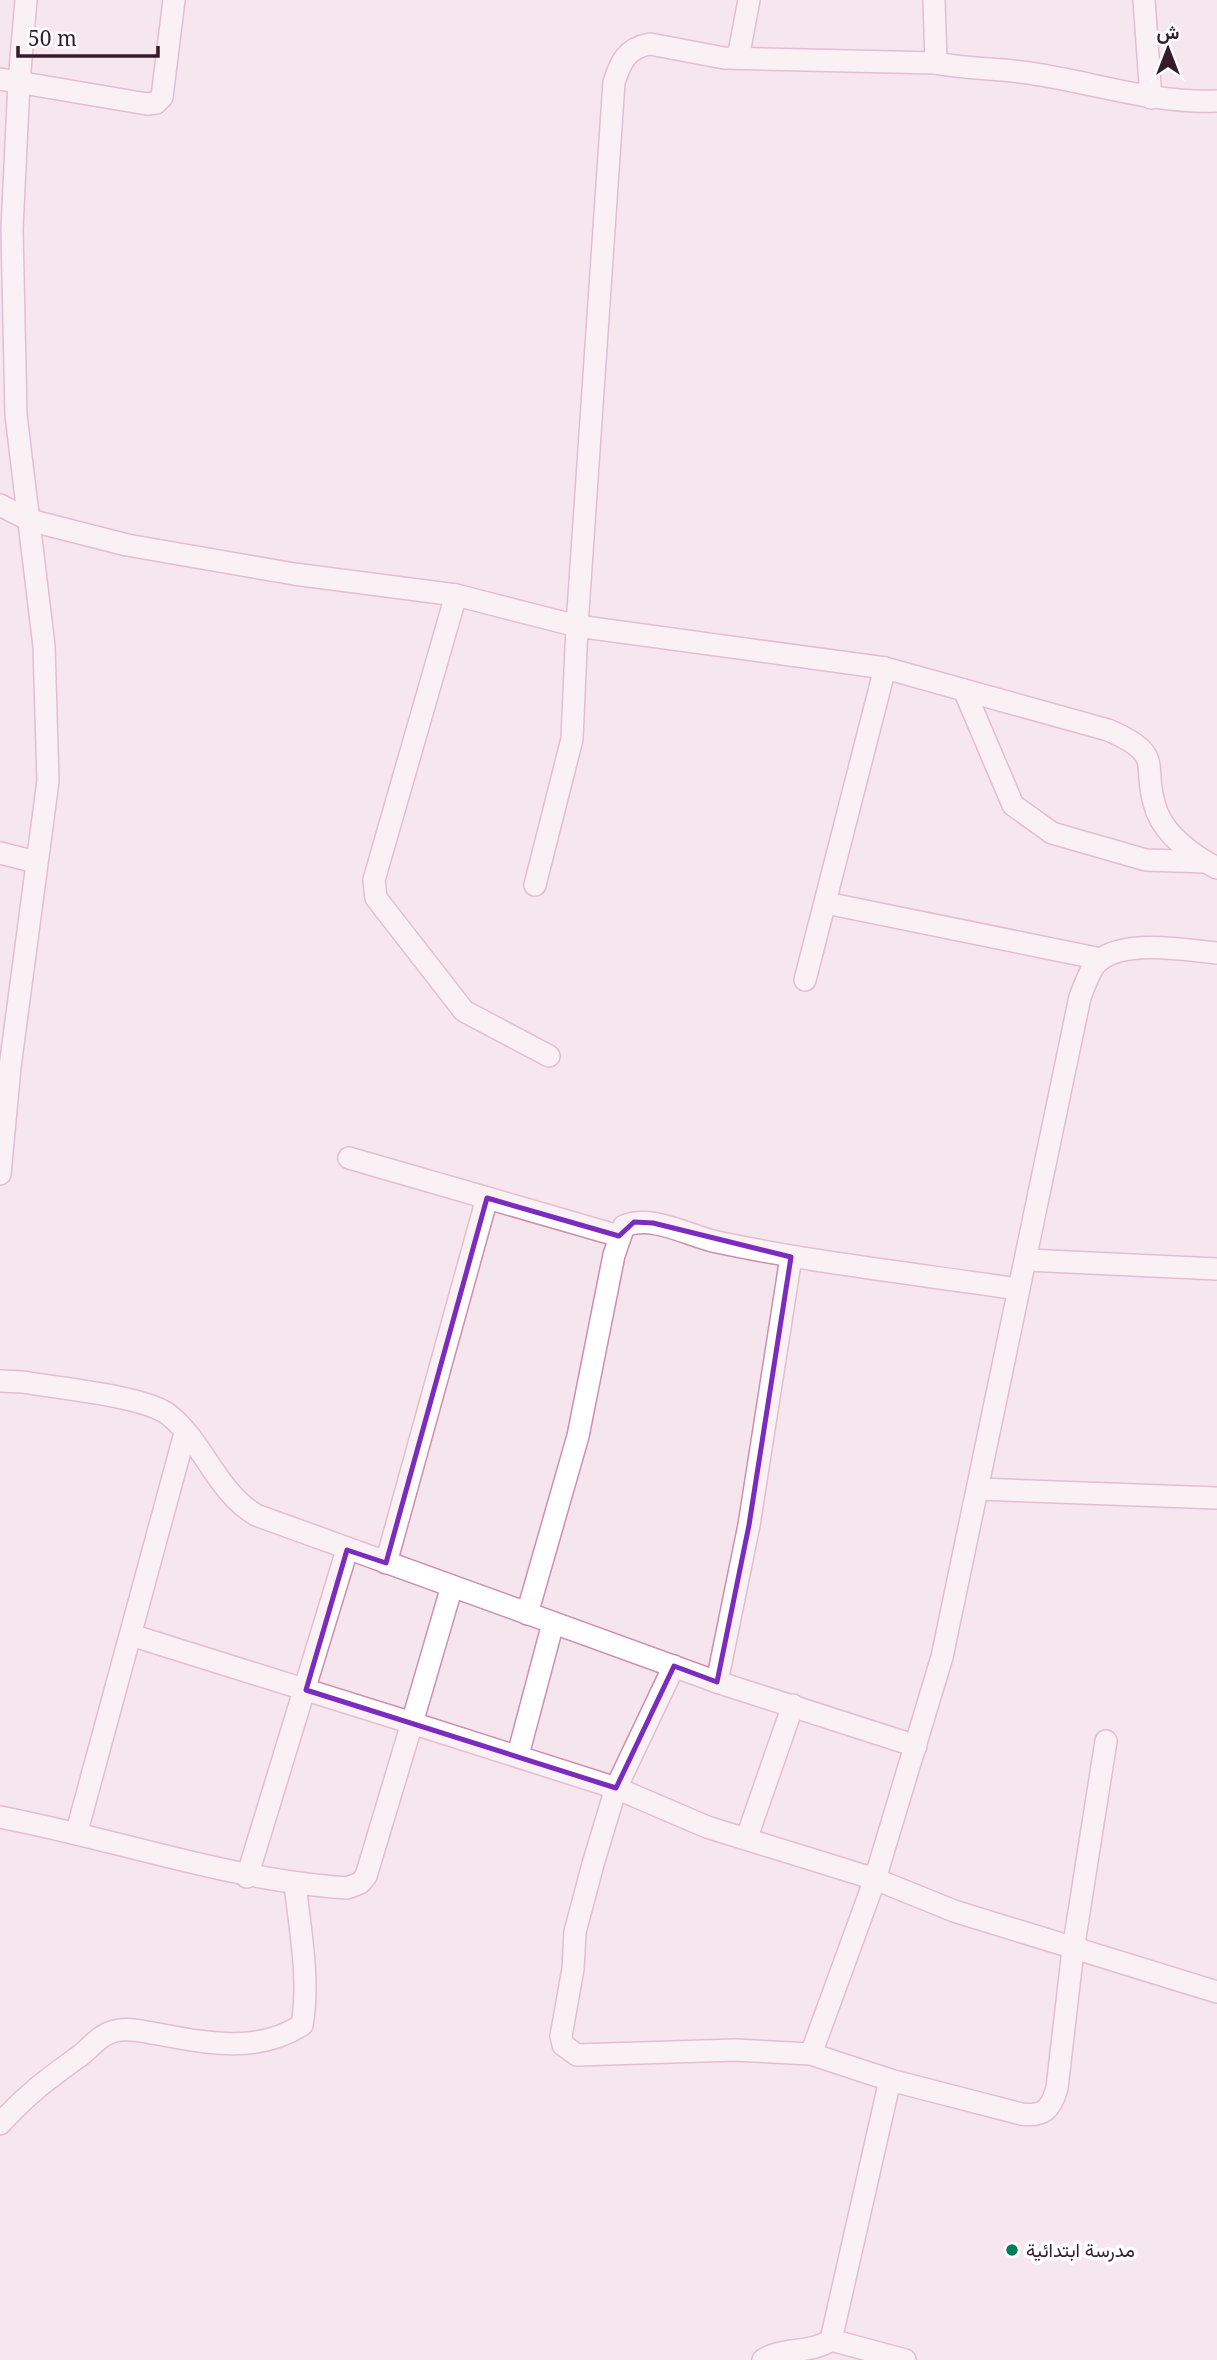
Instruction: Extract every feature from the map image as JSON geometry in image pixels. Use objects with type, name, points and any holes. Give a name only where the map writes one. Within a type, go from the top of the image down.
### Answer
[{"type":"street","points":[[0,1174],[5,1067],[48,781],[44,646],[16,415],[9,80],[26,0]]},
{"type":"street","points":[[9,80],[147,104],[156,103],[162,97],[174,0]]},
{"type":"street","points":[[738,58],[748,0]]},
{"type":"street","points":[[934,0],[936,63]]},
{"type":"street","points":[[1144,0],[1152,98]]},
{"type":"street","points":[[535,886],[572,740],[577,626],[614,82],[626,55],[638,46],[650,44],[712,58],[936,63],[965,69],[1021,72],[1152,98],[1217,102]]},
{"type":"street","points":[[0,505],[29,520],[140,548],[294,575],[456,595],[577,626],[885,668],[1108,730],[1137,743],[1152,767],[1156,811],[1174,836],[1212,865]]},
{"type":"street","points":[[456,595],[373,880],[376,898],[464,1011],[549,1056]]},
{"type":"street","points":[[805,980],[885,668]]},
{"type":"street","points":[[964,690],[1013,805],[1052,833],[1146,860],[1212,865]]},
{"type":"street","points":[[0,853],[36,862]]},
{"type":"street","points":[[826,903],[1101,959]]},
{"type":"street","points":[[811,2054],[875,1879],[942,1657],[1018,1289],[1027,1261],[1080,997],[1093,968],[1110,953],[1150,948],[1217,953]]},
{"type":"street","points":[[349,1158],[619,1236]]},
{"type":"street","points":[[386,1563],[487,1198]]},
{"type":"street","points":[[527,1614],[578,1436],[619,1236],[624,1226],[634,1222],[653,1223],[709,1240],[791,1257],[1018,1289]]},
{"type":"street","points":[[717,1682],[749,1525],[791,1257]]},
{"type":"street","points":[[1027,1261],[1217,1269]]},
{"type":"street","points":[[0,1381],[152,1406],[170,1416],[241,1506],[286,1528],[717,1682],[916,1746]]},
{"type":"street","points":[[77,1831],[185,1433]]},
{"type":"street","points":[[978,1489],[1217,1498]]},
{"type":"street","points":[[247,1877],[347,1550]]},
{"type":"street","points":[[0,1817],[77,1831],[247,1877],[347,1888],[360,1882],[366,1876],[452,1586]]},
{"type":"street","points":[[517,1755],[553,1623]]},
{"type":"street","points":[[131,1635],[517,1755],[616,1788],[707,1827],[747,1837],[875,1879],[954,1911],[1073,1950],[1217,1992]]},
{"type":"street","points":[[674,1666],[616,1788],[575,1931],[561,2036],[563,2045],[577,2055],[735,2050],[811,2054],[890,2080],[1021,2114],[1037,2115],[1047,2111],[1057,2088],[1073,1950],[1106,1741]]},
{"type":"street","points":[[747,1837],[793,1705]]},
{"type":"street","points":[[0,2124],[29,2092],[99,2038],[116,2030],[132,2030],[224,2046],[261,2042],[288,2034],[302,2025],[305,2009],[302,1942],[295,1884]]},
{"type":"street","points":[[831,2340],[890,2080]]},
{"type":"street","points":[[763,2360],[772,2354],[801,2351],[831,2340],[905,2360]]},
{"type":"highlighted area","points":[[487,1198],[619,1236],[634,1222],[653,1223],[791,1257],[749,1525],[717,1682],[674,1666],[616,1788],[306,1690],[347,1550],[386,1563]]},
{"type":"place","name":"مدرسة ابتدائية","points":[[1012,2250]]}]
